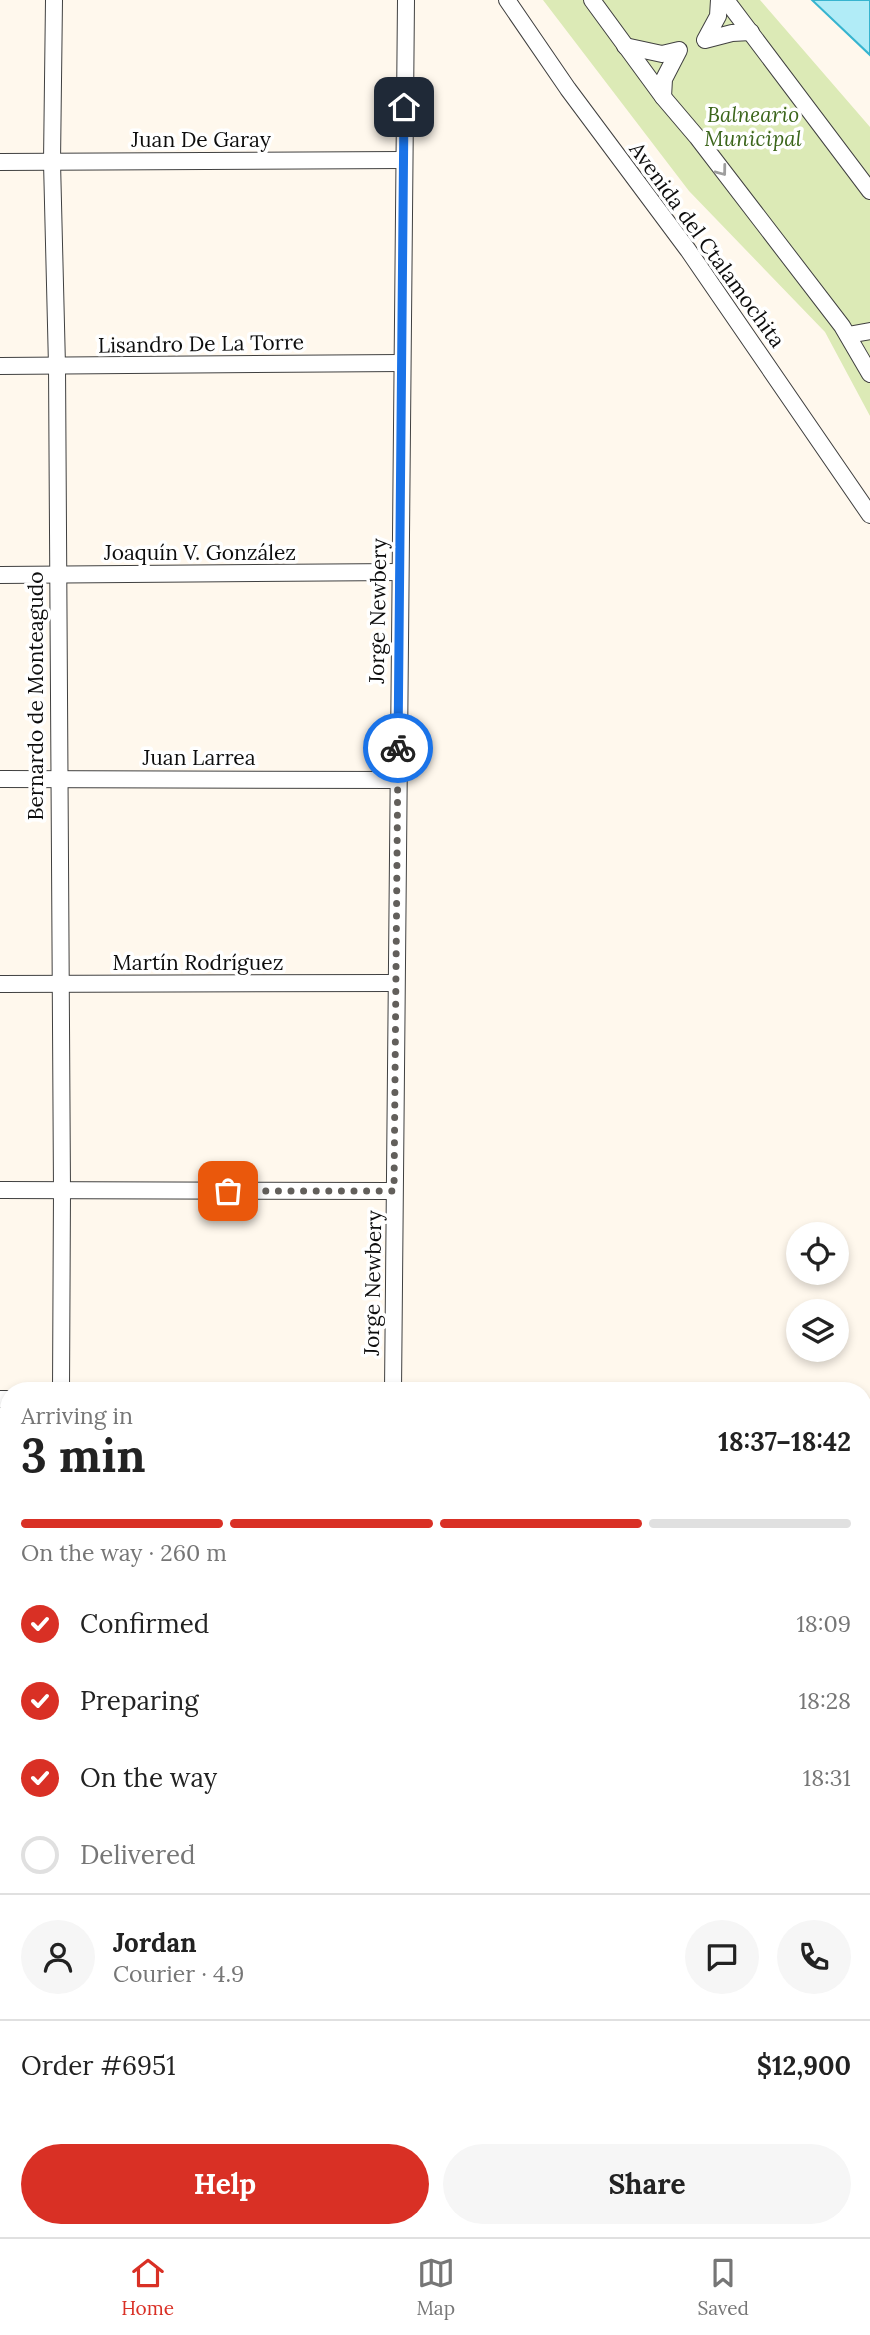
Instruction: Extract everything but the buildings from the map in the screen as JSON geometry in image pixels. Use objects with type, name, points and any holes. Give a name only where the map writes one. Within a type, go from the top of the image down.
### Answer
[{"type":"street","name":"Bernardo de Monteagudo","points":[[54,0],[51,162],[57,366],[61,1382]]},
{"type":"street","name":"Jorge Newbery","points":[[393,1382],[406,0]]},
{"type":"street","name":"Avenida del Ctalamochita","points":[[507,0],[568,89],[696,262],[870,515]]},
{"type":"street","points":[[592,0],[663,97],[697,136],[848,335],[870,374]]},
{"type":"street","points":[[705,40],[718,16],[719,0]]},
{"type":"street","points":[[726,0],[870,191]]},
{"type":"street","points":[[625,46],[662,54],[732,33],[751,32]]},
{"type":"street","points":[[663,97],[664,79],[679,50]]},
{"type":"street","name":"Juan De Garay","points":[[0,162],[403,160]]},
{"type":"street","points":[[848,335],[870,331]]},
{"type":"street","name":"Lisandro De La Torre","points":[[0,366],[402,363]]},
{"type":"street","name":"Joaquín V. González","points":[[0,575],[400,572]]},
{"type":"street","name":"Juan Larrea","points":[[0,779],[398,780]]},
{"type":"street","name":"Martín Rodríguez","points":[[0,984],[396,983]]},
{"type":"street","points":[[0,1190],[394,1191]]},
{"type":"green space","name":"Balneario Municipal","points":[[543,0],[760,0],[870,127],[870,416],[825,332],[689,191]]},
{"type":"water","points":[[812,0],[870,0],[870,55]]},
{"type":"way so far","points":[[228,1191],[394,1191],[398,748]]},
{"type":"route","points":[[398,748],[404,107]]}]
